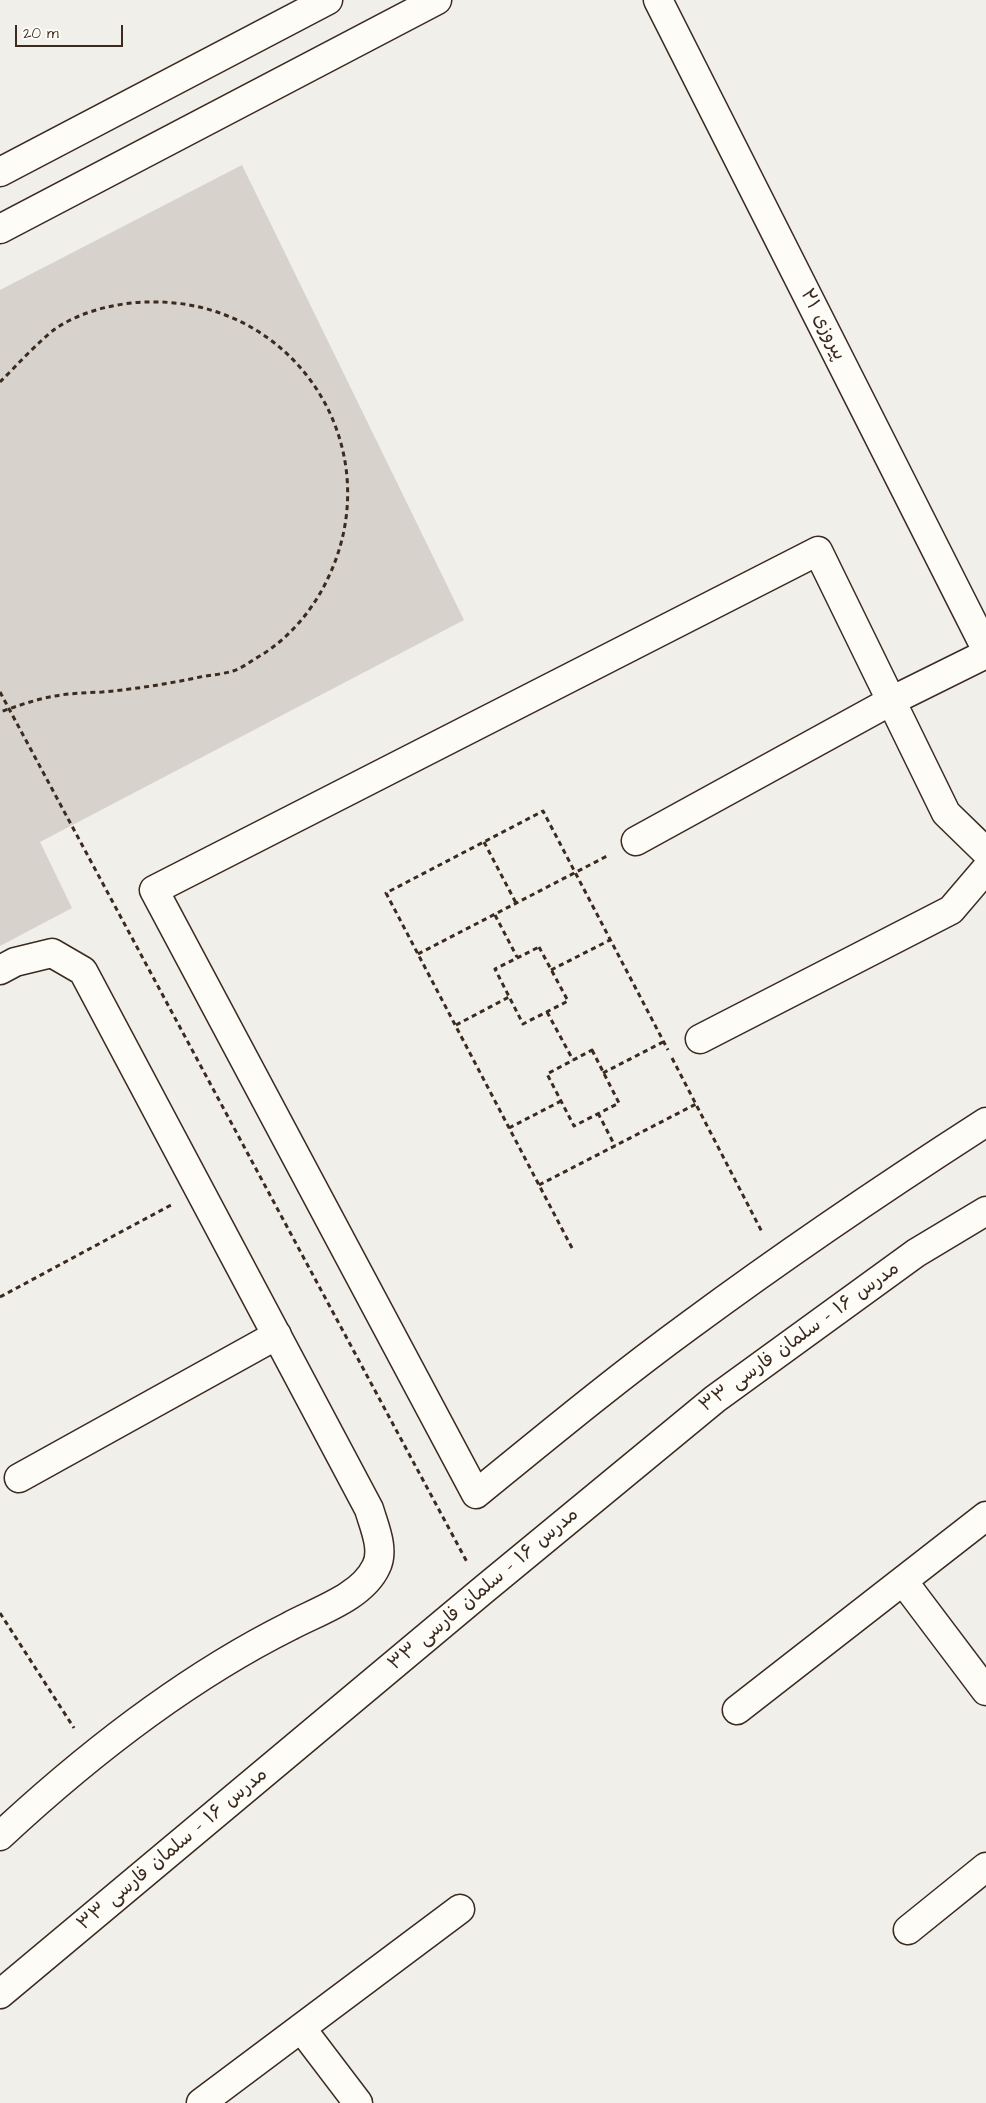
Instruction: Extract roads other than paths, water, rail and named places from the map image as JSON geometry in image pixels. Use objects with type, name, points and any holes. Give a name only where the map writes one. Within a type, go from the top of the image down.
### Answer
[{"type":"street","points":[[0,172],[328,0]]},
{"type":"street","points":[[0,229],[437,0]]},
{"type":"street","name":"پیروزی ۲۱","points":[[658,0],[986,649]]},
{"type":"street","points":[[986,852],[946,813],[818,550],[154,890],[476,1494],[611,1385],[688,1326],[898,1178],[986,1122]]},
{"type":"street","points":[[636,841],[891,701],[986,654]]},
{"type":"street","points":[[700,1039],[951,910],[986,869]]},
{"type":"street","points":[[0,970],[15,962],[52,953],[83,971],[369,1509],[379,1542],[377,1567],[357,1592],[287,1627],[220,1666],[154,1709],[92,1756],[0,1836]]},
{"type":"street","name":"مدرس ۱۶ - سلمان فارسی ۳۳","points":[[0,1994],[715,1399],[916,1253],[986,1211]]},
{"type":"street","points":[[19,1478],[277,1335]]},
{"type":"street","points":[[737,1710],[986,1516]]},
{"type":"street","points":[[903,1581],[986,1691]]},
{"type":"street","points":[[908,1930],[986,1867]]},
{"type":"street","points":[[201,2103],[460,1909]]},
{"type":"street","points":[[302,2028],[358,2103]]}]
